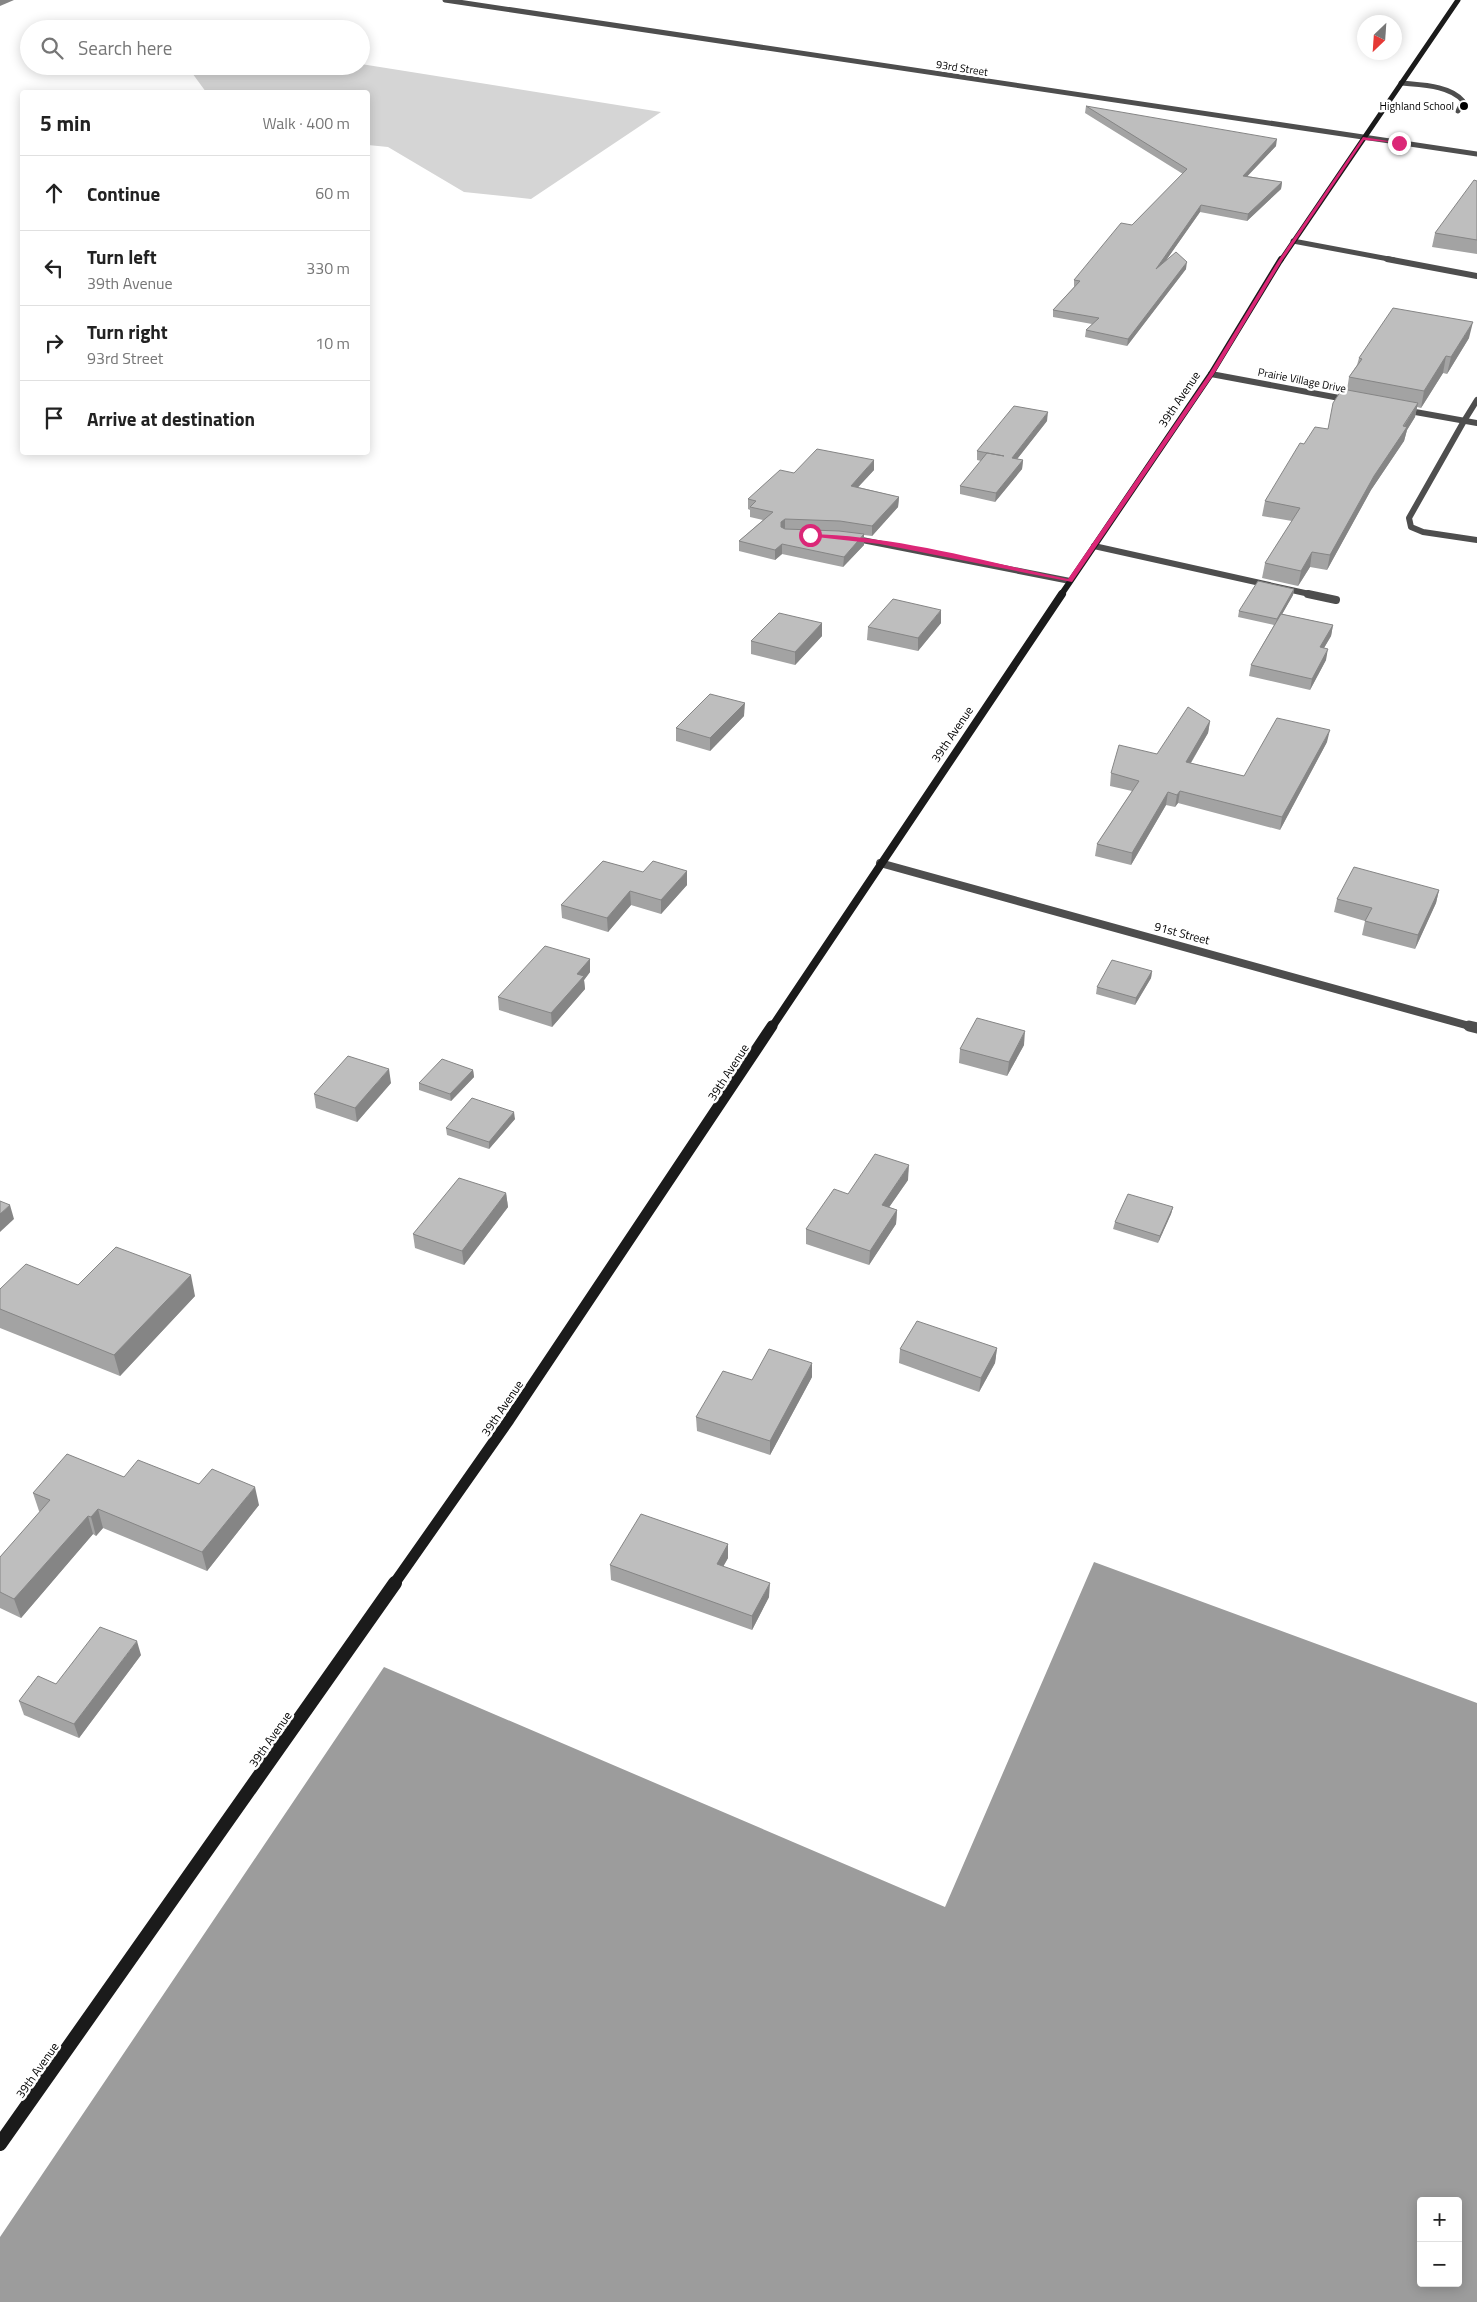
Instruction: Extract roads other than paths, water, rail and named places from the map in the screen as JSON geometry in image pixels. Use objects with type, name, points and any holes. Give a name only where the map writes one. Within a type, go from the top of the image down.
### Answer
[{"type":"main road","name":"39th Avenue","points":[[0,2144],[509,1420],[880,864],[1211,374],[1293,241],[1458,0]]},
{"type":"street","name":"93rd Street","points":[[445,0],[1477,154]]},
{"type":"street","points":[[1401,83],[1438,88],[1458,94],[1463,101],[1458,111]]},
{"type":"street","points":[[1293,241],[1477,276]]},
{"type":"street","name":"Prairie Village Drive","points":[[1211,374],[1357,401]]},
{"type":"street","points":[[1477,400],[1409,518],[1411,526],[1423,532],[1477,540]]},
{"type":"street","points":[[1396,408],[1477,423]]},
{"type":"street","points":[[847,537],[1070,581]]},
{"type":"street","points":[[1094,546],[1336,600]]},
{"type":"street","name":"91st Street","points":[[880,864],[1477,1028]]},
{"type":"place","name":"Highland School","points":[[1464,106]]}]
